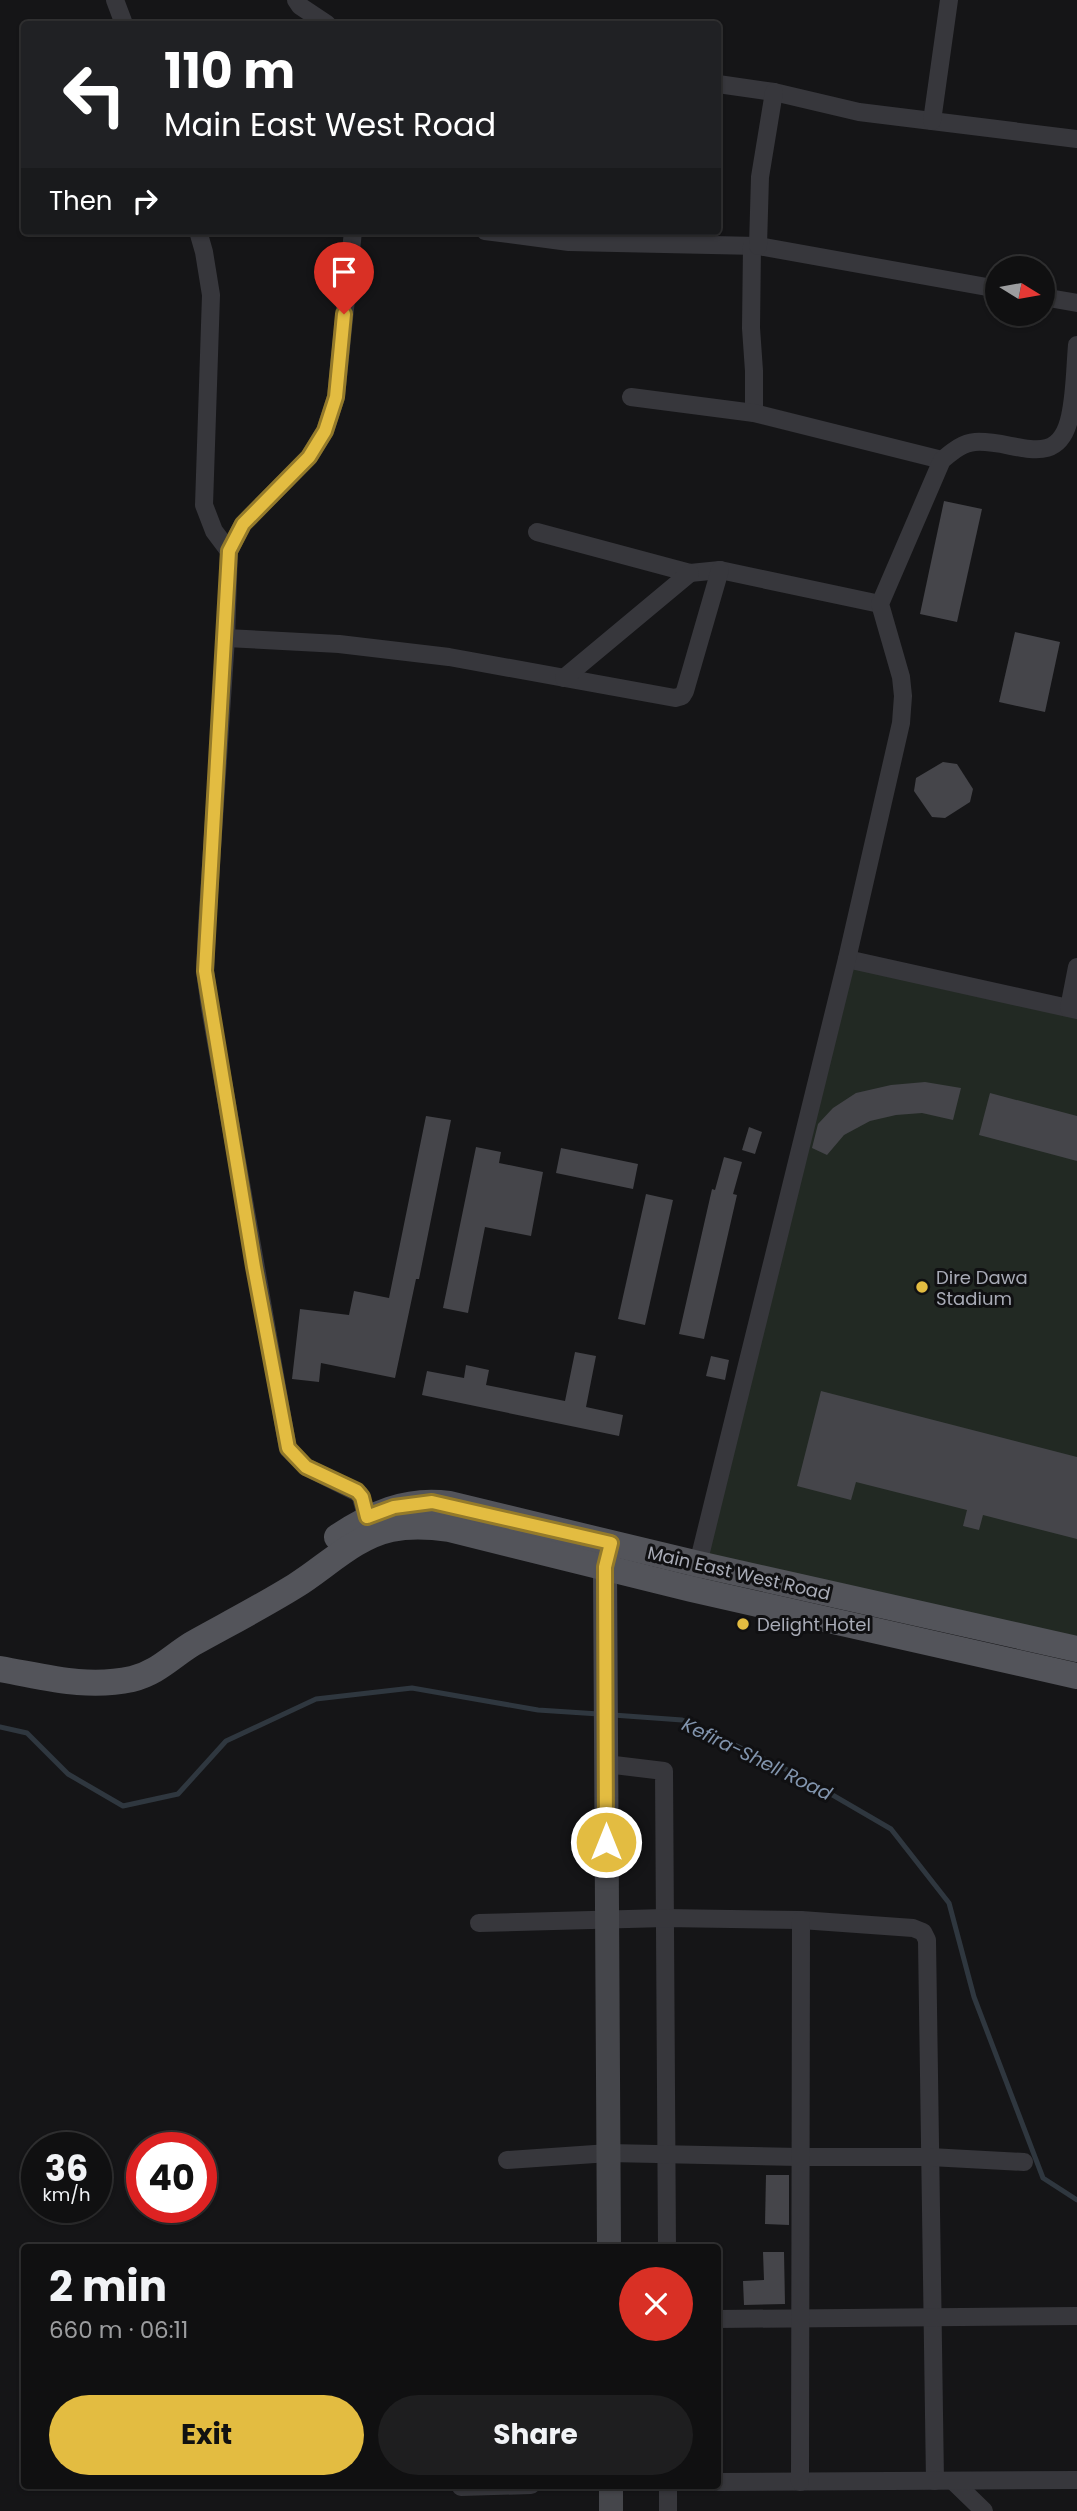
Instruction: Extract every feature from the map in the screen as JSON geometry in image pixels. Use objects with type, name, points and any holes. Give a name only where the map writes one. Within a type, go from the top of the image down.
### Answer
[{"type":"main road","name":"Main East West Road","points":[[0,1669],[73,1683],[107,1683],[156,1671],[189,1646],[268,1602],[326,1544],[370,1526],[394,1507],[432,1502],[608,1555],[1077,1676]]},
{"type":"main road","name":"Main East West Road","points":[[695,1577],[1077,1649]]},
{"type":"main road","points":[[1029,1665],[1036,1640]]},
{"type":"street","points":[[115,0],[123,21]]},
{"type":"street","points":[[296,0],[300,6],[322,21]]},
{"type":"street","points":[[932,121],[949,0]]},
{"type":"street","points":[[721,84],[774,92],[859,112],[1077,139]]},
{"type":"street","points":[[754,413],[751,328],[755,246],[760,177],[774,92]]},
{"type":"street","points":[[199,235],[211,295],[204,505],[214,531],[229,551]]},
{"type":"street","points":[[353,235],[336,397],[325,431],[309,457],[243,524],[229,551],[205,971],[288,1448],[306,1467],[357,1491],[362,1497],[370,1526]]},
{"type":"street","points":[[516,235],[569,242],[755,246],[985,287]]},
{"type":"street","points":[[1055,299],[1077,303]]},
{"type":"street","points":[[695,1577],[847,959],[901,723],[901,677],[880,604],[942,460],[957,448],[973,442],[1043,450],[1055,447],[1065,434],[1071,416],[1077,345]]},
{"type":"street","points":[[631,397],[754,413],[942,460]]},
{"type":"street","points":[[537,532],[690,573],[720,570],[880,604]]},
{"type":"street","points":[[226,638],[339,644],[449,657],[675,698],[682,696],[720,570]]},
{"type":"street","points":[[564,678],[690,573]]},
{"type":"street","points":[[847,959],[1073,1009],[1077,967]]},
{"type":"street","points":[[608,1555],[606,1765],[609,2244]]},
{"type":"street","points":[[606,1765],[664,1770],[667,2244]]},
{"type":"street","points":[[479,1923],[607,1919],[801,1920],[913,1928],[923,1933],[928,1940],[934,2481]]},
{"type":"street","points":[[800,2482],[798,2318],[801,1920]]},
{"type":"street","points":[[507,2160],[609,2153],[930,2157],[1024,2162]]},
{"type":"street","points":[[721,2319],[1077,2316]]},
{"type":"street","points":[[721,2482],[1077,2480]]},
{"type":"street","points":[[953,2481],[984,2511]]},
{"type":"street","points":[[611,2489],[611,2511]]},
{"type":"street","points":[[668,2489],[668,2511]]},
{"type":"shaded area","name":"Dire Dawa Stadium","points":[[847,959],[1077,1010],[1077,1649],[698,1564]]},
{"type":"building","points":[[944,501],[982,509],[957,622],[920,614]]},
{"type":"building","points":[[1015,632],[1060,642],[1045,712],[999,702]]},
{"type":"building","points":[[943,762],[957,764],[973,789],[970,802],[945,818],[932,817],[914,791],[916,778]]},
{"type":"building","points":[[925,1082],[961,1088],[953,1120],[922,1113],[896,1115],[870,1121],[844,1135],[827,1155],[812,1148],[818,1124],[833,1108],[856,1093],[891,1085]]},
{"type":"building","points":[[990,1093],[1077,1116],[1077,1161],[979,1135]]},
{"type":"building","points":[[426,1116],[451,1120],[419,1279],[416,1279],[395,1378],[321,1363],[319,1382],[292,1379],[300,1309],[349,1315],[354,1291],[389,1298]]},
{"type":"building","points":[[749,1127],[762,1132],[755,1154],[742,1150]]},
{"type":"building","points":[[476,1147],[501,1152],[499,1163],[543,1172],[531,1236],[485,1227],[468,1313],[443,1308]]},
{"type":"building","points":[[561,1148],[638,1164],[633,1189],[556,1173]]},
{"type":"building","points":[[724,1157],[742,1162],[704,1339],[679,1334],[712,1189],[715,1190]]},
{"type":"building","points":[[646,1194],[673,1200],[645,1325],[618,1319]]},
{"type":"building","points":[[575,1352],[596,1356],[586,1407],[623,1415],[619,1436],[422,1395],[427,1371],[464,1378],[466,1365],[489,1370],[486,1385],[565,1401]]},
{"type":"building","points":[[711,1356],[729,1360],[725,1380],[706,1376]]},
{"type":"building","points":[[821,1391],[1077,1457],[1077,1539],[983,1515],[979,1530],[963,1526],[967,1510],[856,1482],[851,1500],[797,1486]]},
{"type":"building","points":[[766,2175],[789,2175],[789,2225],[765,2224]]},
{"type":"building","points":[[763,2252],[784,2252],[785,2304],[744,2305],[743,2281],[764,2280]]},
{"type":"waterway","name":"Kefira-Shell Road","points":[[0,1727],[27,1733],[68,1774],[123,1806],[178,1794],[226,1741],[316,1699],[412,1688],[538,1710],[599,1714]]},
{"type":"waterway","name":"Kefira-Shell Road","points":[[613,1715],[682,1720],[800,1776],[891,1829],[949,1903],[974,1997],[1043,2178],[1077,2200]]},
{"type":"place","name":"Dire Dawa Stadium","points":[[922,1287]]},
{"type":"place","name":"Delight Hotel","points":[[743,1624]]},
{"type":"route","points":[[344,314],[336,397],[325,431],[309,457],[243,524],[229,551],[205,971],[254,1267],[288,1448],[306,1467],[357,1491],[362,1497],[367,1517],[394,1507],[432,1502],[611,1543],[605,1567],[606,1842]]}]
